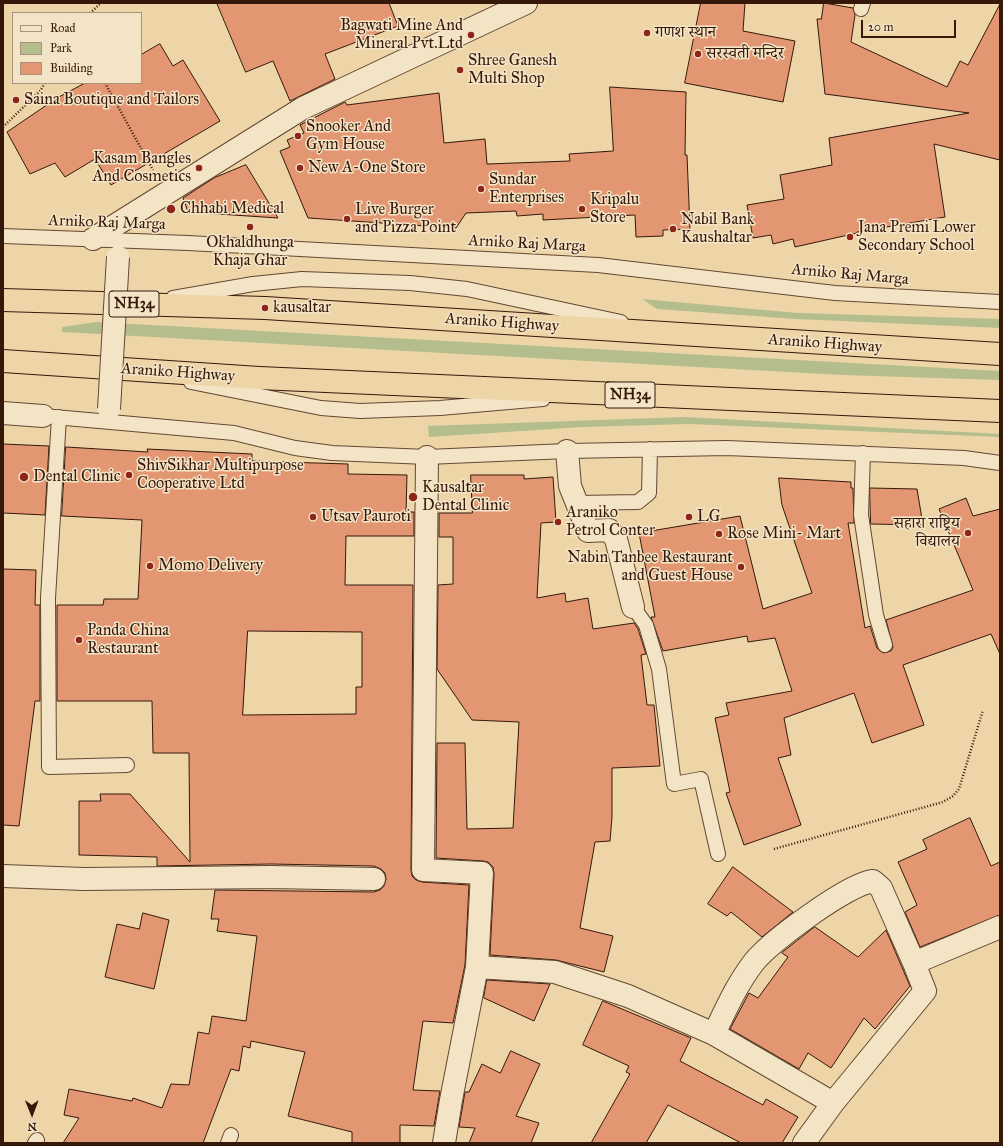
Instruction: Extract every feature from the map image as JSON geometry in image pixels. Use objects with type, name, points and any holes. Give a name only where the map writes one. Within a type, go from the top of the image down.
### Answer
[{"type":"highway","name":"Araniko Highway","points":[[3,300],[265,308],[1000,354]]},
{"type":"highway","name":"Araniko Highway","points":[[3,361],[260,378],[1000,411]]},
{"type":"street","points":[[93,239],[303,108],[526,3]]},
{"type":"street","points":[[109,409],[118,256]]},
{"type":"street","points":[[3,413],[51,417]]},
{"type":"street","points":[[568,451],[570,486],[588,531],[609,530],[616,538],[633,607]]},
{"type":"street","points":[[427,457],[423,870],[482,873],[477,967],[444,1143]]},
{"type":"street","points":[[3,876],[84,879],[272,877],[374,879]]},
{"type":"street","points":[[714,1034],[736,990],[755,961],[816,911],[863,882],[873,881],[881,888],[925,990],[833,1103],[804,1143]]},
{"type":"street","points":[[914,963],[1000,927]]},
{"type":"street","points":[[477,967],[555,972],[628,996],[714,1034],[833,1103]]},
{"type":"lane","name":"Arniko Raj Marga","points":[[3,236],[93,239],[598,265],[835,292],[1000,302]]},
{"type":"lane","points":[[135,304],[253,284],[302,279],[410,283],[467,290],[680,335]]},
{"type":"lane","points":[[127,766],[49,767],[48,598],[51,417],[234,433],[294,448],[332,453],[427,457],[568,451],[727,448],[964,458],[1000,463]]},
{"type":"lane","points":[[577,503],[638,502],[649,493],[650,449]]},
{"type":"lane","points":[[863,454],[861,515],[876,615],[885,645]]},
{"type":"lane","points":[[633,607],[646,624],[659,669],[674,784],[701,779],[718,854]]},
{"type":"path","points":[[91,12],[101,3]]},
{"type":"path","points":[[3,127],[40,91],[44,84]]},
{"type":"path","points":[[106,84],[166,193]]},
{"type":"path","points":[[774,849],[943,802],[953,796],[958,789],[983,710]]},
{"type":"green space","points":[[642,299],[798,313],[1000,319],[1000,328],[796,319],[657,309]]},
{"type":"green space","points":[[96,322],[1000,371],[1000,380],[843,375],[62,332],[62,327]]},
{"type":"green space","points":[[685,417],[1000,434],[1000,437],[689,424],[583,427],[429,437],[428,426]]},
{"type":"building","points":[[217,3],[389,3],[398,26],[325,54],[335,79],[290,101],[273,61],[246,72]]},
{"type":"building","points":[[701,3],[745,3],[743,31],[795,41],[783,102],[685,83]]},
{"type":"building","points":[[824,3],[853,8],[855,15],[851,42],[947,87],[960,61],[968,65],[1000,4],[1000,160],[934,144],[945,217],[857,232],[795,247],[793,239],[773,244],[771,235],[753,238],[747,205],[784,199],[780,175],[832,165],[829,138],[969,113],[825,94],[817,19],[821,19]]},
{"type":"building","points":[[160,44],[173,66],[183,60],[220,121],[111,185],[95,159],[65,177],[55,163],[30,174],[7,132],[57,98],[83,84],[142,84],[142,54]]},
{"type":"building","points":[[610,87],[686,92],[685,155],[687,155],[690,229],[663,230],[663,236],[636,237],[635,215],[543,220],[543,214],[517,216],[516,211],[466,213],[456,228],[308,218],[280,151],[290,147],[287,140],[304,133],[300,125],[345,102],[347,105],[439,93],[444,143],[485,139],[487,164],[570,161],[569,154],[613,151]]},
{"type":"building","points":[[246,165],[278,218],[188,212],[183,198],[214,178]]},
{"type":"building","points":[[3,444],[49,446],[45,515],[3,513]]},
{"type":"building","points":[[66,447],[148,452],[147,449],[252,454],[252,461],[348,464],[348,474],[407,475],[406,512],[414,512],[414,536],[346,536],[345,585],[413,585],[412,876],[416,880],[422,882],[469,885],[465,965],[453,1023],[423,1021],[413,1090],[440,1091],[434,1126],[400,1125],[400,1143],[352,1143],[352,1132],[288,1116],[305,1052],[251,1041],[250,1048],[243,1046],[239,1071],[231,1069],[203,1143],[63,1143],[79,1118],[64,1115],[69,1089],[132,1101],[133,1098],[162,1108],[171,1084],[189,1085],[198,1032],[209,1034],[212,1016],[246,1021],[257,936],[217,931],[219,919],[211,919],[215,890],[374,892],[380,890],[384,886],[386,879],[385,873],[381,869],[374,866],[271,864],[157,866],[157,857],[79,855],[79,801],[101,801],[100,794],[130,794],[190,862],[189,753],[153,753],[152,701],[57,701],[57,605],[103,605],[104,599],[138,599],[142,520],[62,516]],"holes":[[[248,631],[362,632],[362,687],[356,687],[356,714],[243,715]]]},
{"type":"building","points":[[471,475],[524,475],[524,479],[553,477],[556,522],[541,523],[537,598],[565,593],[566,602],[588,598],[593,629],[634,623],[638,629],[646,654],[641,655],[647,705],[654,705],[660,766],[612,768],[612,817],[610,841],[595,842],[580,928],[613,936],[604,972],[556,960],[490,955],[494,874],[493,867],[488,862],[483,861],[436,858],[437,743],[465,743],[467,829],[513,828],[519,722],[472,720],[437,669],[438,585],[453,584],[453,537],[439,537],[439,513],[472,513]]},
{"type":"building","points":[[779,478],[851,482],[851,488],[853,488],[854,523],[848,523],[865,628],[870,626],[877,648],[883,653],[891,651],[893,647],[886,620],[973,590],[939,509],[966,498],[973,516],[1000,509],[1000,654],[991,634],[903,665],[924,725],[872,743],[854,693],[784,718],[791,755],[778,758],[801,825],[744,845],[726,793],[730,792],[715,718],[729,715],[726,703],[792,691],[775,638],[748,642],[747,636],[663,651],[651,617],[655,617],[639,533],[740,516],[763,609],[812,593],[782,505]]},
{"type":"building","points":[[870,488],[917,489],[923,525],[871,524]]},
{"type":"building","points":[[3,569],[36,570],[35,605],[40,605],[40,701],[35,701],[19,826],[3,825]]},
{"type":"building","points":[[970,818],[991,866],[1000,862],[1000,915],[920,947],[905,912],[917,905],[898,862],[927,849],[923,840]]},
{"type":"building","points":[[733,867],[793,912],[762,937],[731,912],[727,916],[708,904]]},
{"type":"building","points":[[143,913],[169,920],[154,989],[105,977],[117,924],[139,929]]},
{"type":"building","points":[[815,927],[858,957],[886,930],[910,986],[875,1029],[864,1018],[831,1068],[808,1053],[799,1069],[730,1029],[749,993],[758,998],[788,957],[782,953]]},
{"type":"building","points":[[487,980],[550,984],[534,1021],[484,998]]},
{"type":"building","points":[[603,1001],[691,1038],[680,1061],[763,1105],[766,1099],[798,1117],[782,1143],[741,1143],[668,1105],[646,1143],[591,1143],[630,1074],[626,1072],[629,1066],[583,1045]]},
{"type":"building","points":[[511,1051],[540,1064],[516,1116],[539,1123],[531,1143],[469,1143],[475,1128],[459,1127],[465,1092],[469,1092],[482,1064],[500,1073]]},
{"type":"place","name":"गणश स्थान","points":[[647,33]]},
{"type":"place","name":"Bagwati Mine And Mineral Pvt.Ltd","points":[[471,35]]},
{"type":"place","name":"सरस्वती मन्दिर","points":[[698,54]]},
{"type":"place","name":"Shree Ganesh Multi Shop","points":[[460,70]]},
{"type":"place","name":"Saina Boutique and Tailors","points":[[16,100]]},
{"type":"place","name":"Snooker And Gym House","points":[[298,136]]},
{"type":"place","name":"Kasam Bangles And Cosmetics","points":[[199,168]]},
{"type":"place","name":"New A-One Store","points":[[300,168]]},
{"type":"place","name":"Sundar Enterprises","points":[[481,189]]},
{"type":"place","name":"Chhabi Medical","points":[[171,209]]},
{"type":"place","name":"Kripalu Store","points":[[582,209]]},
{"type":"place","name":"Live Burger and Pizza Point","points":[[347,219]]},
{"type":"place","name":"Okhaldhunga Khaja Ghar","points":[[250,227]]},
{"type":"place","name":"Nabil Bank Kaushaltar","points":[[673,229]]},
{"type":"place","name":"Jana Premi Lower Secondary School","points":[[850,237]]},
{"type":"place","name":"kausaltar","points":[[265,308]]},
{"type":"place","name":"ShivSikhar Multipurpose Cooperative Ltd","points":[[129,475]]},
{"type":"place","name":"Dental Clinic","points":[[24,477]]},
{"type":"place","name":"Kausaltar Dental Clinic","points":[[413,497]]},
{"type":"place","name":"Utsav Pauroti","points":[[313,517]]},
{"type":"place","name":"LG","points":[[689,517]]},
{"type":"place","name":"Araniko Petrol Conter","points":[[558,522]]},
{"type":"place","name":"सहारा राष्ट्रिय विद्यालय","points":[[968,533]]},
{"type":"place","name":"Rose Mini- Mart","points":[[719,534]]},
{"type":"place","name":"Momo Delivery","points":[[150,566]]},
{"type":"place","name":"Nabin Tanbee Restaurant and Guest House","points":[[741,567]]},
{"type":"place","name":"Panda China Restaurant","points":[[79,640]]}]
